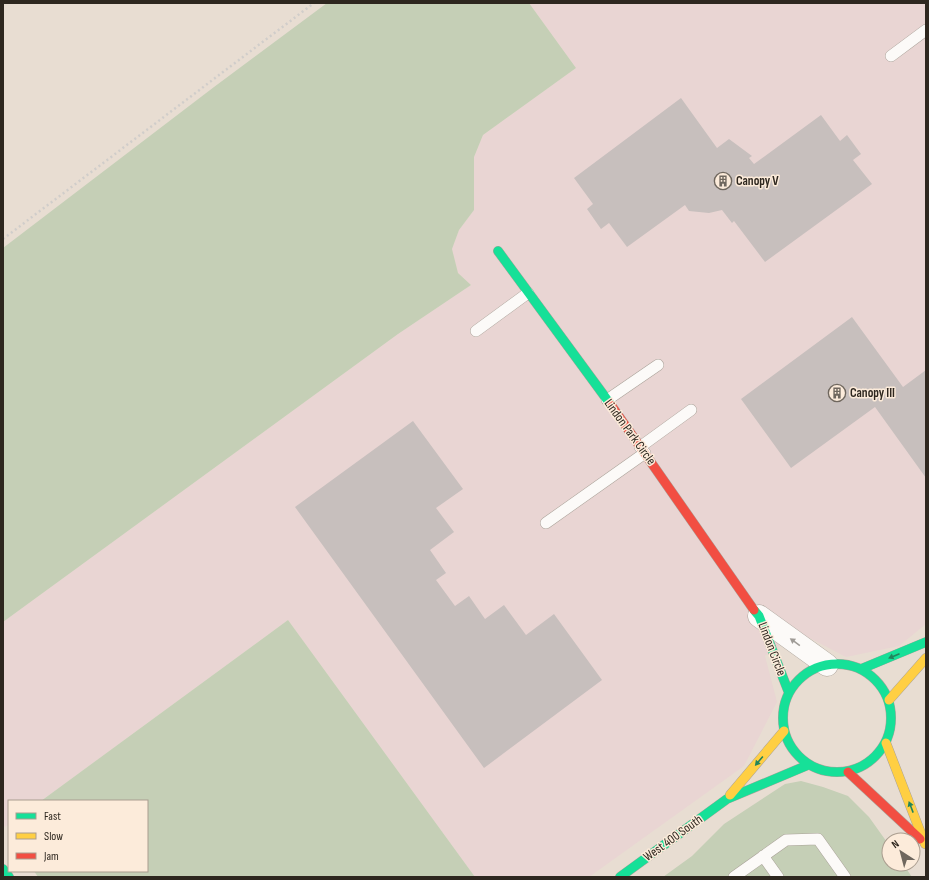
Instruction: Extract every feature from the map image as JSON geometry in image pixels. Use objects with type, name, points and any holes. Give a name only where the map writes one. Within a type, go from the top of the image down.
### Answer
[{"type":"street","name":"Lindon Park Circle","points":[[498,251],[643,450],[759,616]]},
{"type":"street","name":"Lindon Circle","points":[[759,616],[827,665]]},
{"type":"street","name":"Lindon Circle","points":[[759,616],[789,693]]},
{"type":"street","points":[[862,669],[926,642]]},
{"type":"street","points":[[889,700],[926,658]]},
{"type":"street","points":[[843,664],[862,669],[880,684],[889,700],[891,725],[886,743],[880,752],[866,764],[848,772],[825,772],[808,765],[791,748],[784,731],[783,711],[789,693],[795,684],[809,672],[827,665],[843,664]]},
{"type":"street","name":"West 400 South","points":[[727,799],[784,731]]},
{"type":"street","points":[[886,743],[925,845]]},
{"type":"street","name":"West 400 South","points":[[620,877],[727,799],[808,765]]},
{"type":"street","points":[[848,772],[925,845]]},
{"type":"street","points":[[3,869],[9,877]]},
{"type":"lane","points":[[891,56],[926,30]]},
{"type":"lane","points":[[476,331],[528,293]]},
{"type":"lane","points":[[607,400],[658,365]]},
{"type":"lane","points":[[546,523],[643,450],[691,410]]},
{"type":"lane","points":[[734,877],[786,840],[818,838],[845,877]]},
{"type":"lane","points":[[763,856],[778,877]]},
{"type":"path","points":[[3,239],[314,3]]},
{"type":"shaded area","points":[[529,3],[926,3],[926,624],[899,646],[846,657],[798,632],[765,656],[777,702],[744,766],[589,877],[475,877],[288,620],[42,800],[8,800],[8,825],[5,827],[3,824],[3,622],[398,334],[471,285],[458,273],[452,249],[459,230],[474,210],[474,157],[483,135],[576,68]]},
{"type":"green space","points":[[327,3],[529,3],[576,68],[483,135],[474,157],[474,210],[459,230],[452,249],[458,273],[471,285],[398,334],[3,622],[3,248]]},
{"type":"green space","points":[[288,620],[475,877],[38,877],[35,872],[148,872],[148,800],[42,800]]},
{"type":"green space","points":[[801,781],[848,796],[869,817],[881,834],[881,872],[909,872],[912,877],[663,877],[692,856],[724,824],[785,784]]},
{"type":"building","name":"Canopy V","points":[[681,98],[717,148],[729,139],[752,156],[749,158],[754,164],[821,115],[840,141],[847,135],[861,154],[853,160],[872,184],[765,262],[734,221],[732,223],[722,210],[709,213],[689,211],[685,205],[627,247],[609,223],[601,229],[587,209],[593,204],[574,178]]},
{"type":"building","name":"Canopy III","points":[[852,317],[903,387],[926,370],[926,478],[875,407],[791,468],[741,399]]},
{"type":"building","points":[[413,421],[463,489],[436,508],[454,532],[430,550],[446,573],[436,580],[455,606],[469,596],[485,619],[504,605],[526,635],[554,614],[602,680],[484,768],[295,507]]},
{"type":"traffic: fast","points":[[498,251],[611,405]]},
{"type":"traffic: fast","points":[[754,610],[759,616],[789,693]]},
{"type":"traffic: fast","points":[[861,669],[926,642]]},
{"type":"traffic: fast","points":[[837,664],[858,668],[875,680],[887,697],[891,718],[887,739],[875,756],[858,768],[837,772],[816,768],[799,756],[787,739],[783,718],[787,697],[799,680],[816,668],[837,664]]},
{"type":"traffic: fast","points":[[620,877],[727,799],[808,765]]},
{"type":"traffic: fast","points":[[3,869],[9,877]]},
{"type":"traffic: slow","points":[[889,700],[926,658]]},
{"type":"traffic: slow","points":[[730,795],[784,731]]},
{"type":"traffic: slow","points":[[886,743],[925,844]]},
{"type":"traffic: jam","points":[[611,405],[754,610]]},
{"type":"traffic: jam","points":[[848,772],[912,832]]},
{"type":"place","name":"Canopy V","points":[[723,181]]},
{"type":"place","name":"Canopy III","points":[[837,393]]}]
